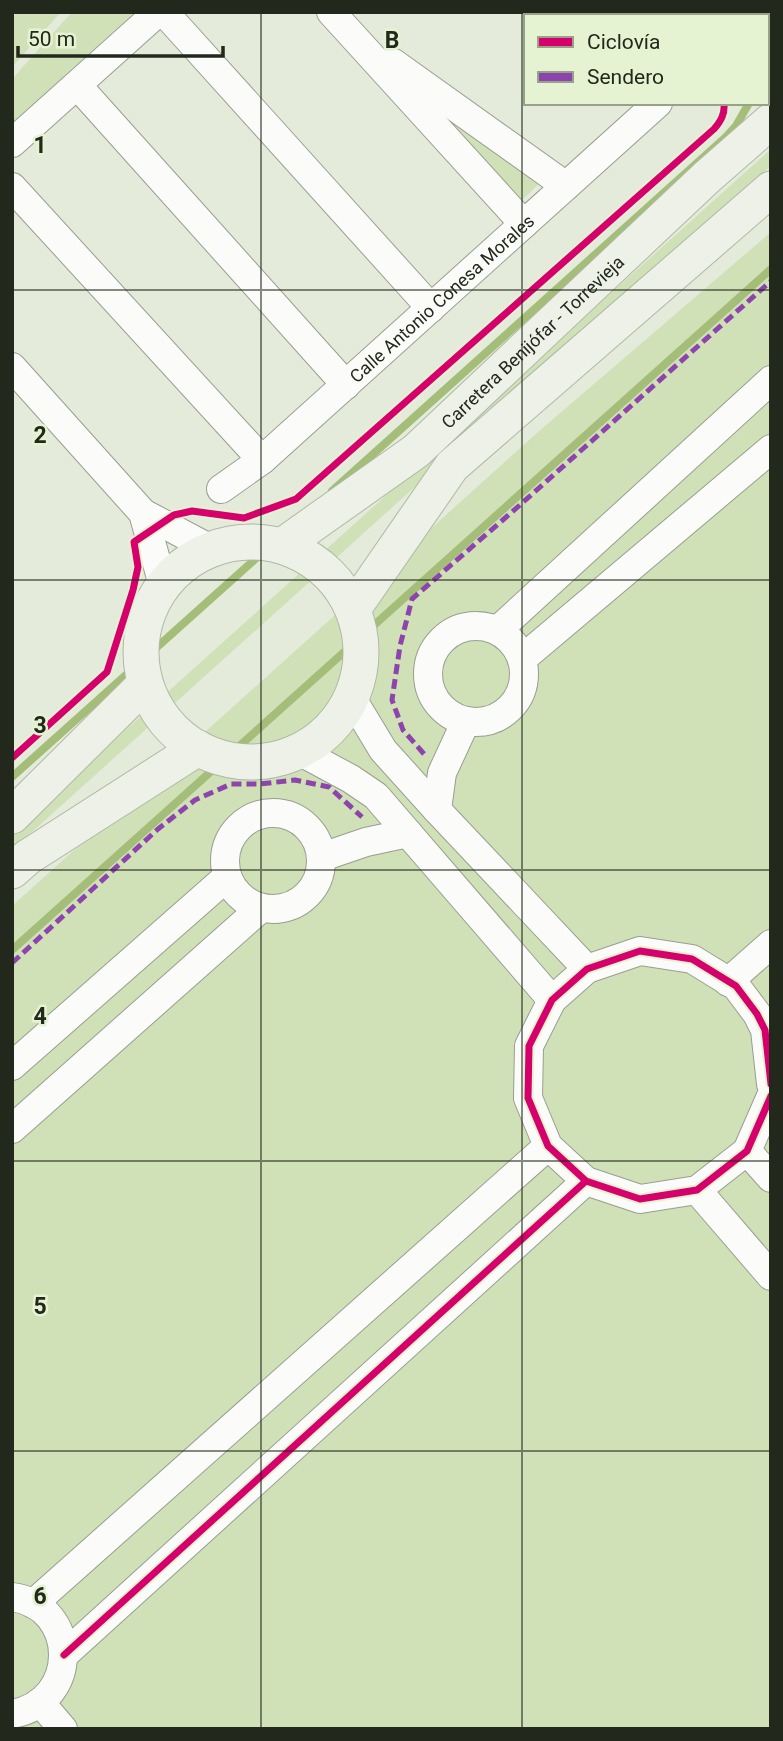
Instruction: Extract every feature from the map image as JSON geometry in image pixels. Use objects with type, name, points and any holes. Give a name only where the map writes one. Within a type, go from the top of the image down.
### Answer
[{"type":"main road","name":"Carretera Benijófar - Torrevieja","points":[[282,546],[416,451],[707,177],[771,121]]},
{"type":"main road","points":[[354,609],[452,466],[771,189]]},
{"type":"main road","points":[[234,541],[271,542],[282,546],[305,554],[334,577],[354,609],[362,645],[358,681],[343,715],[317,741],[299,751],[284,758],[248,763],[212,756],[179,737],[156,709],[145,684],[140,639],[150,604],[171,574],[200,552],[234,541]]},
{"type":"main road","points":[[12,816],[145,684]]},
{"type":"main road","points":[[12,871],[28,857],[198,748]]},
{"type":"street","points":[[12,143],[158,12]]},
{"type":"street","points":[[164,12],[431,308]]},
{"type":"street","points":[[340,22],[566,186]]},
{"type":"street","points":[[340,22],[524,224]]},
{"type":"street","points":[[76,85],[346,384]]},
{"type":"street","name":"Calle Antonio Conesa Morales","points":[[221,489],[262,460],[656,105]]},
{"type":"street","points":[[12,187],[262,460]]},
{"type":"street","points":[[12,367],[143,513],[211,549]]},
{"type":"street","points":[[498,631],[771,380]]},
{"type":"street","points":[[522,660],[771,449]]},
{"type":"street","points":[[143,513],[163,585]]},
{"type":"street","points":[[483,625],[498,631],[510,639],[522,660],[523,686],[517,701],[505,713],[490,721],[473,723],[457,719],[443,710],[433,698],[428,683],[427,668],[440,640],[453,631],[468,626],[483,625]]},
{"type":"street","points":[[351,697],[383,750],[587,969]]},
{"type":"street","points":[[437,810],[442,773],[466,721]]},
{"type":"street","points":[[299,751],[376,796],[552,1000]]},
{"type":"street","points":[[264,813],[281,813],[297,818],[310,828],[322,857],[321,872],[315,886],[305,898],[292,906],[276,910],[247,902],[227,877],[225,860],[228,844],[236,829],[249,818],[264,813]]},
{"type":"street","points":[[322,857],[366,842],[408,833]]},
{"type":"street","points":[[12,1066],[227,877]]},
{"type":"street","points":[[12,1129],[261,908]]},
{"type":"street","points":[[728,982],[771,944]]},
{"type":"street","points":[[771,1084],[764,1007],[692,959],[640,951],[587,969],[552,1000],[529,1046],[528,1098],[548,1146],[586,1181],[640,1199],[696,1190],[747,1151],[771,1096]]},
{"type":"street","points":[[12,1714],[26,1711],[46,1698],[59,1678],[64,1654],[58,1631],[44,1611],[23,1600],[548,1146]]},
{"type":"street","points":[[747,1151],[771,1178]]},
{"type":"street","points":[[64,1654],[586,1181]]},
{"type":"street","points":[[696,1190],[771,1276]]},
{"type":"street","points":[[40,1702],[63,1729]]},
{"type":"green space","points":[[17,12],[61,12],[12,67],[12,19]]},
{"type":"green space","points":[[72,12],[135,12],[12,123],[12,79]]},
{"type":"green space","points":[[426,98],[543,180],[520,202]]},
{"type":"green space","points":[[771,149],[771,166],[12,850],[12,832]]},
{"type":"green space","points":[[771,232],[771,1729],[12,1729],[12,906],[538,432]]},
{"type":"waterway","points":[[332,491],[726,137],[748,105]]},
{"type":"waterway","points":[[12,950],[771,269]]},
{"type":"waterway","points":[[12,777],[272,544]]},
{"type":"marked path","points":[[424,754],[403,730],[392,700],[400,646],[412,599],[771,281]]},
{"type":"marked path","points":[[12,963],[158,829],[195,800],[231,784],[295,780],[329,787],[362,817]]},
{"type":"cycle path","points":[[12,758],[107,672],[138,567],[134,542],[174,515],[192,511],[244,518],[296,499],[714,129],[722,117],[724,105]]},
{"type":"cycle path","points":[[771,1084],[765,1030],[757,1014],[736,986],[692,959],[640,951],[587,969],[552,1000],[529,1046],[528,1098],[548,1146],[586,1181],[640,1199],[697,1190],[747,1151],[771,1096]]},
{"type":"cycle path","points":[[64,1655],[586,1181]]}]
